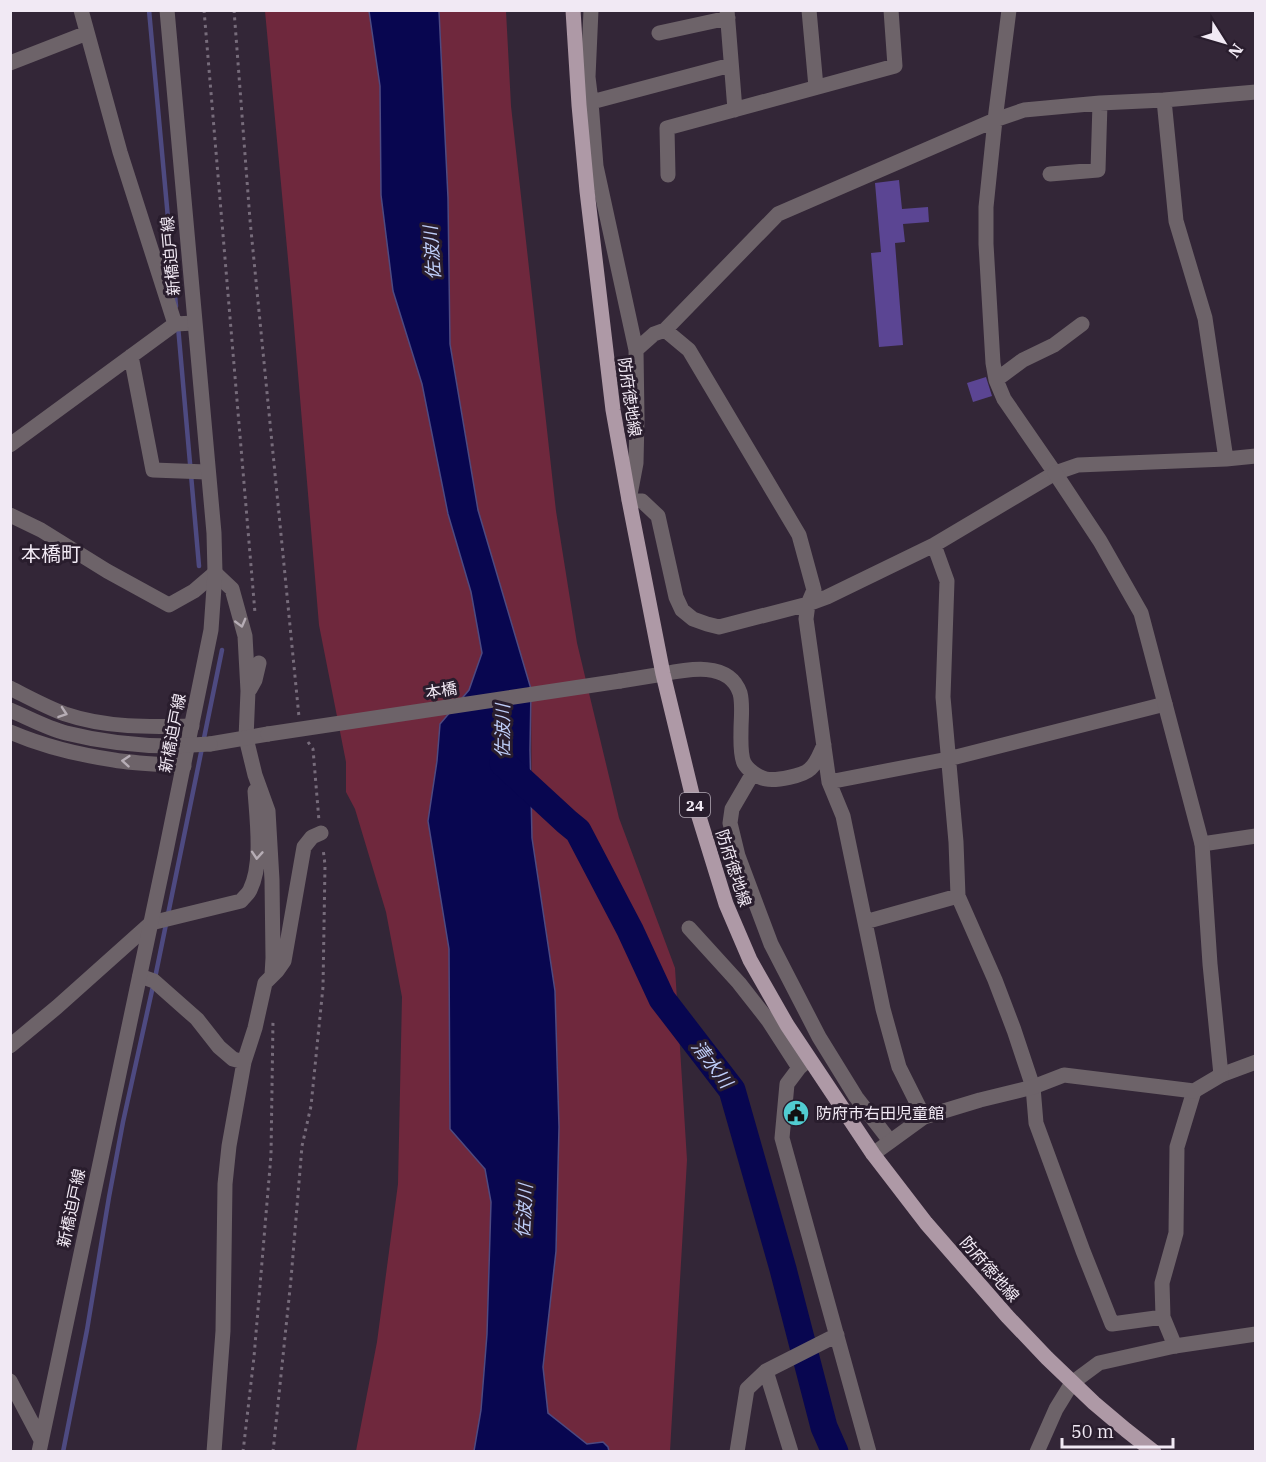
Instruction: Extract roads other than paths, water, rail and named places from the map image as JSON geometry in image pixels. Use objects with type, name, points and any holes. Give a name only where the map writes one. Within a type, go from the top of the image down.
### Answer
[{"type":"main road","name":"防府徳地線","points":[[573,10],[585,104],[587,191],[613,410],[663,674],[692,794],[726,904],[750,960],[787,1025],[804,1064],[926,1223],[1007,1316],[1072,1383],[1154,1452]]},
{"type":"street","points":[[81,10],[120,152],[174,324]]},
{"type":"street","name":"新橋迫戸線","points":[[40,1446],[211,630],[215,573],[214,532],[167,10]]},
{"type":"street","points":[[591,10],[585,104],[596,166],[636,350],[636,463],[629,500],[642,501],[658,516],[676,597],[682,609],[693,619],[719,627],[828,597],[934,545],[1055,473],[1078,465],[1256,456]]},
{"type":"street","points":[[809,10],[816,87]]},
{"type":"street","points":[[668,176],[667,128],[895,66],[891,10]]},
{"type":"street","points":[[1009,10],[986,207],[986,244],[996,380],[1004,399],[1100,541],[1141,613],[1202,844],[1210,964],[1221,1076]]},
{"type":"street","points":[[659,33],[728,14],[735,110]]},
{"type":"street","points":[[10,63],[87,33]]},
{"type":"street","points":[[585,104],[731,65]]},
{"type":"street","points":[[636,350],[654,334],[665,330],[778,214],[995,120],[1024,110],[1256,92]]},
{"type":"street","points":[[1164,100],[1176,221],[1205,318],[1226,459]]},
{"type":"street","points":[[1050,174],[1098,170],[1100,103]]},
{"type":"street","points":[[10,446],[174,324],[194,323]]},
{"type":"street","points":[[996,380],[1023,360],[1054,345],[1082,324]]},
{"type":"street","points":[[665,330],[689,350],[799,535],[814,590],[808,604],[806,619],[828,782],[843,816],[883,1009],[899,1067],[924,1117]]},
{"type":"street","points":[[131,356],[153,470],[207,472]]},
{"type":"street","points":[[10,515],[41,530],[169,605],[194,591],[215,573],[232,589],[244,636],[248,692],[246,738],[255,775],[268,811],[272,880],[272,975]]},
{"type":"street","points":[[934,545],[947,581],[943,697],[956,842],[958,896],[1014,1030],[1033,1087],[1036,1123],[1112,1324],[1163,1317]]},
{"type":"street","points":[[248,692],[255,680],[260,663]]},
{"type":"street","name":"本橋","points":[[10,710],[65,733],[107,742],[141,746],[210,744],[688,669],[706,669],[722,673],[735,683],[741,695],[743,762],[753,773]]},
{"type":"street","points":[[10,688],[66,714],[100,723],[142,727],[192,726]]},
{"type":"street","points":[[828,782],[948,759],[1165,704]]},
{"type":"street","points":[[10,732],[44,744],[116,761],[184,766]]},
{"type":"street","points":[[824,745],[818,759],[809,770],[798,775],[783,779],[766,779],[753,773],[732,809],[730,823],[738,856],[771,944],[819,1037],[856,1097],[890,1141]]},
{"type":"street","points":[[10,1046],[151,922],[241,901],[250,891],[256,871],[258,840],[255,775]]},
{"type":"street","points":[[213,1452],[223,1331],[225,1184],[229,1146],[244,1062],[255,1028],[265,982],[284,961],[304,847],[312,837],[321,833]]},
{"type":"street","points":[[1202,844],[1256,836]]},
{"type":"street","points":[[865,922],[958,896]]},
{"type":"street","points":[[689,928],[738,983],[804,1064],[787,1084],[782,1138],[870,1452]]},
{"type":"street","points":[[140,976],[154,981],[197,1019],[219,1047],[233,1059],[244,1062]]},
{"type":"street","points":[[873,1154],[924,1117],[1033,1087],[1064,1075],[1194,1091],[1221,1076],[1256,1062]]},
{"type":"street","points":[[1175,1346],[1163,1317],[1162,1283],[1176,1233],[1177,1147],[1194,1091]]},
{"type":"street","points":[[1037,1452],[1056,1409],[1072,1383],[1099,1363],[1175,1346],[1256,1334]]},
{"type":"street","points":[[736,1452],[747,1389],[771,1369],[837,1335]]},
{"type":"street","points":[[771,1369],[791,1452]]},
{"type":"street","points":[[10,1382],[40,1446]]},
{"type":"water","name":"佐波川","points":[[369,11],[439,11],[448,198],[450,344],[478,510],[531,689],[532,838],[555,991],[559,1127],[556,1251],[543,1367],[548,1413],[587,1444],[603,1442],[609,1451],[474,1451],[481,1410],[487,1334],[491,1202],[485,1169],[450,1129],[449,949],[428,821],[440,724],[469,690],[482,653],[471,592],[448,514],[422,384],[393,291],[381,195],[380,86]]},
{"type":"waterway","points":[[149,10],[176,306]]},
{"type":"waterway","points":[[178,326],[199,566]]},
{"type":"waterway","points":[[155,978],[222,650]]},
{"type":"waterway","name":"清水川","points":[[503,763],[578,831],[630,930],[662,999],[732,1090],[783,1269],[824,1427],[835,1452]]},
{"type":"waterway","points":[[63,1452],[123,1122],[153,986]]},
{"type":"place","name":"防府市右田児童館","points":[[796,1113]]},
{"type":"district","name":"本橋町","points":[[51,553]]}]
